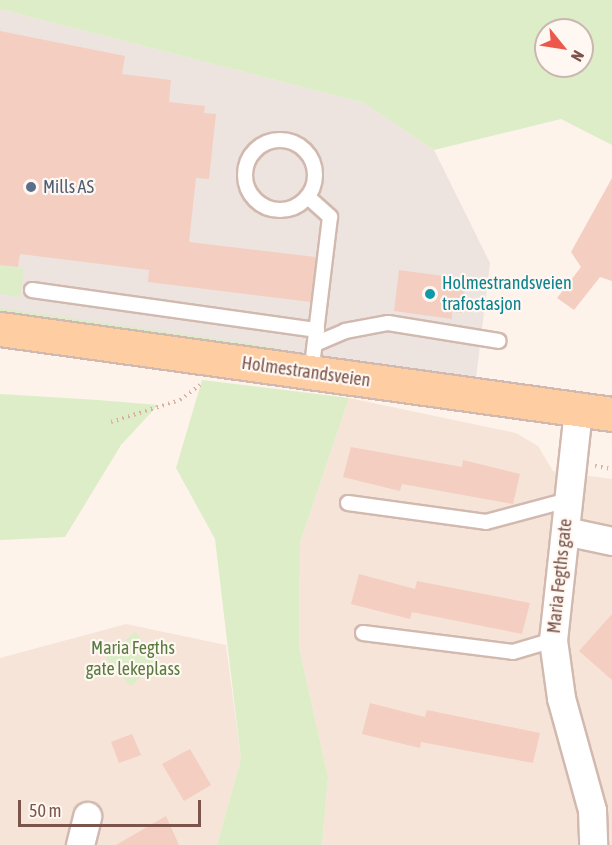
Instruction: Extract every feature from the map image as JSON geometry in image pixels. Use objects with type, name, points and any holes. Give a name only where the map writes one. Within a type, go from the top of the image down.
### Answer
[{"type":"main road","name":"Holmestrandsveien","points":[[0,329],[216,359],[313,358],[578,410],[612,414]]},
{"type":"street","name":"Maria Fegths gate","points":[[578,410],[553,640],[561,698],[592,810],[593,845]]},
{"type":"street","points":[[565,531],[612,541]]},
{"type":"street","points":[[80,845],[87,816]]},
{"type":"lane","points":[[275,141],[298,145],[313,163],[308,197],[278,211],[257,202],[246,183],[255,151],[275,141]]},
{"type":"lane","points":[[308,197],[330,217],[313,358]]},
{"type":"lane","points":[[32,290],[317,330]]},
{"type":"lane","points":[[313,358],[345,331],[388,323],[499,341]]},
{"type":"lane","points":[[348,503],[486,522],[568,500]]},
{"type":"lane","points":[[363,633],[513,652],[553,640]]},
{"type":"path","points":[[111,422],[180,400],[213,375],[216,359]]},
{"type":"shaded area","points":[[0,9],[364,103],[434,150],[490,263],[474,395],[0,326]]},
{"type":"shaded area","points":[[349,398],[516,433],[538,446],[553,471],[612,479],[612,845],[322,845],[328,777],[299,647],[300,543]]},
{"type":"shaded area","points":[[126,624],[226,645],[241,759],[217,845],[0,845],[0,658]]},
{"type":"green space","points":[[0,0],[612,0],[612,145],[561,119],[434,150],[364,103],[0,9]]},
{"type":"green space","points":[[0,265],[24,269],[20,297],[0,294]]},
{"type":"green space","points":[[0,308],[278,348],[265,353],[0,316]]},
{"type":"green space","points":[[202,380],[349,398],[300,543],[299,647],[328,777],[322,845],[217,845],[241,759],[215,539],[176,468]]},
{"type":"green space","points":[[0,394],[158,405],[121,445],[65,537],[0,540]]},
{"type":"green space","name":"Maria Fegths gate lekeplass","points":[[135,632],[159,660],[131,686],[106,658]]},
{"type":"building","points":[[0,31],[125,56],[122,74],[171,80],[169,102],[205,106],[204,113],[216,114],[209,179],[196,178],[189,242],[316,257],[311,302],[148,282],[149,270],[20,254],[18,267],[0,265]]},
{"type":"building","points":[[612,178],[612,281],[600,277],[574,310],[557,298],[581,267],[571,252]]},
{"type":"building","name":"Holmestrandsveien trafostasjon","points":[[399,270],[466,279],[462,313],[452,312],[452,319],[394,311]]},
{"type":"building","points":[[351,447],[462,467],[463,460],[520,474],[513,504],[402,484],[400,491],[343,477]]},
{"type":"building","points":[[359,574],[415,589],[417,581],[530,603],[522,634],[412,612],[410,619],[351,604]]},
{"type":"building","points":[[612,614],[612,680],[579,651]]},
{"type":"building","points":[[370,703],[425,717],[427,710],[540,733],[533,763],[421,742],[420,748],[362,734]]},
{"type":"building","points":[[132,734],[141,755],[119,763],[111,742]]},
{"type":"building","points":[[190,749],[211,785],[184,801],[162,764]]},
{"type":"building","points":[[166,816],[179,845],[116,845]]},
{"type":"place","name":"Mills AS","points":[[31,187]]},
{"type":"place","name":"Holmestrandsveien trafostasjon","points":[[430,294]]}]
